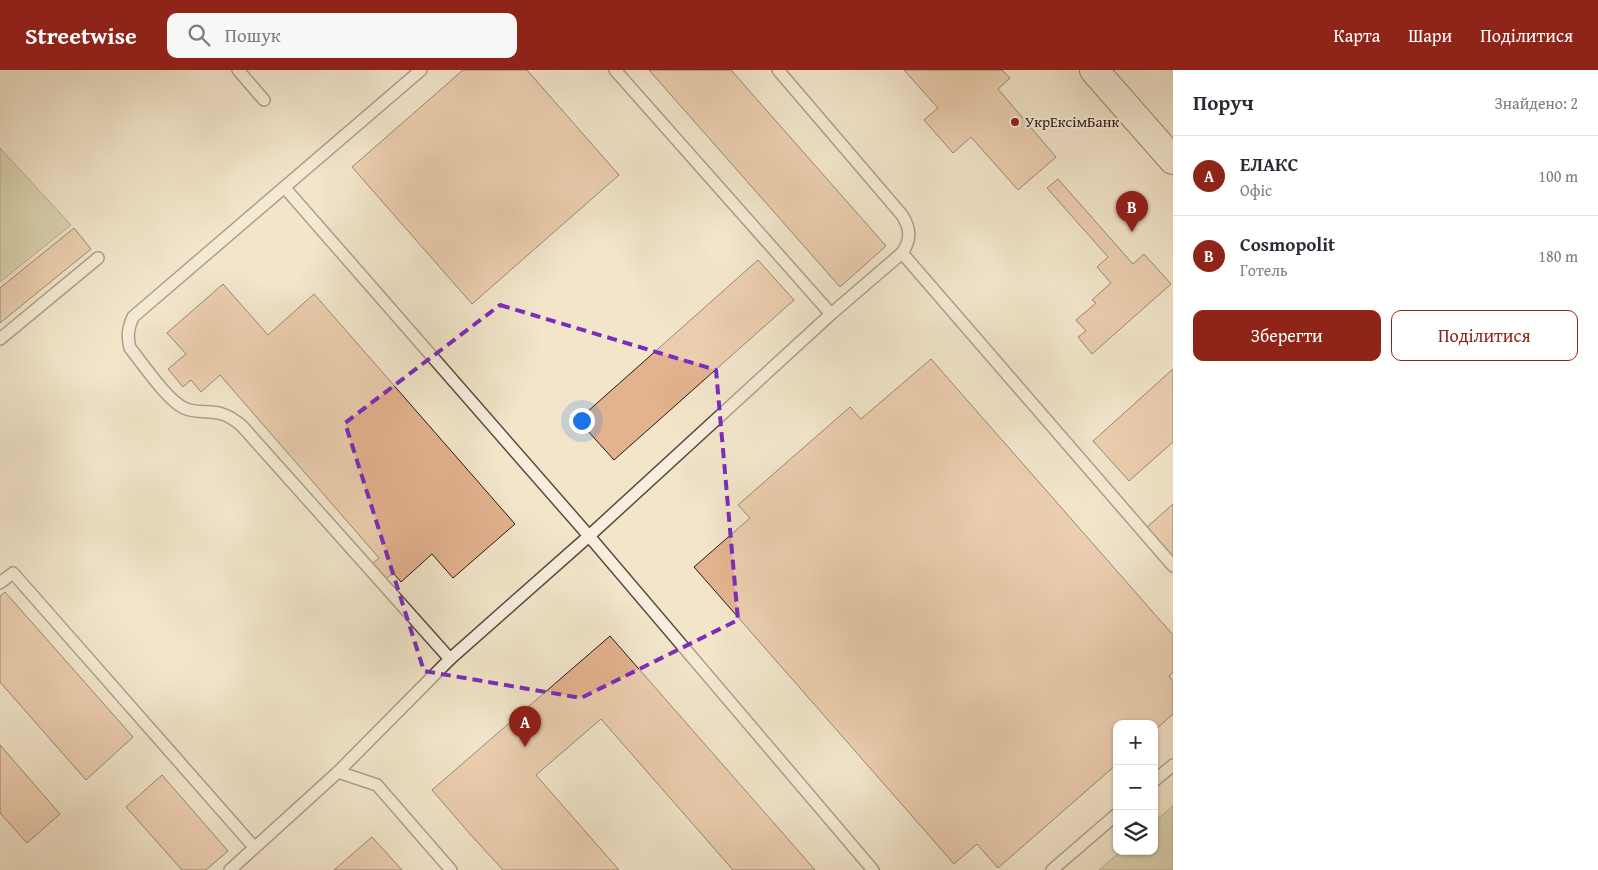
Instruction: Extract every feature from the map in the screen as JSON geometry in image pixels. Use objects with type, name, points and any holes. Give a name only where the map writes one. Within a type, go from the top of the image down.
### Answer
[{"type":"street","points":[[1094,70],[1173,160]]},
{"type":"lane","points":[[238,70],[264,100]]},
{"type":"lane","points":[[421,70],[133,317],[128,327],[127,337],[130,348],[173,401],[184,408],[196,412],[221,413],[232,418],[242,426],[450,659]]},
{"type":"lane","points":[[615,70],[831,314]]},
{"type":"lane","points":[[230,870],[338,772],[450,659],[589,536],[831,314],[902,254],[909,238],[909,230],[902,215],[778,70]]},
{"type":"lane","points":[[285,188],[589,536],[873,870]]},
{"type":"lane","points":[[902,254],[1173,566]]},
{"type":"lane","points":[[0,339],[98,258]]},
{"type":"lane","points":[[0,584],[13,573],[254,847]]},
{"type":"lane","points":[[1158,778],[1173,765]]},
{"type":"lane","points":[[338,772],[377,785],[451,870]]},
{"type":"lane","points":[[1052,870],[1113,817]]},
{"type":"highlighted area","points":[[500,305],[716,370],[738,620],[581,698],[424,671],[345,423]]},
{"type":"green space","points":[[0,148],[71,225],[0,282]]},
{"type":"green space","points":[[1173,806],[1173,870],[1099,870],[1116,855],[1158,855],[1158,819]]},
{"type":"building","points":[[463,70],[527,70],[619,175],[472,304],[352,167]]},
{"type":"building","points":[[649,70],[731,70],[886,246],[840,287]]},
{"type":"building","points":[[904,70],[1002,70],[1010,78],[998,89],[1056,157],[1018,190],[971,137],[953,153],[924,120],[938,108]]},
{"type":"building","points":[[1058,179],[1133,264],[1144,254],[1171,284],[1092,354],[1078,337],[1086,331],[1076,320],[1096,303],[1092,300],[1111,283],[1097,267],[1108,257],[1047,188]]},
{"type":"building","points":[[74,228],[91,249],[0,323],[0,288]]},
{"type":"building","points":[[758,260],[794,300],[614,460],[578,420]]},
{"type":"building","points":[[223,284],[268,335],[314,294],[515,524],[453,578],[432,554],[401,582],[393,573],[385,580],[371,565],[379,558],[220,375],[201,392],[191,380],[183,387],[168,369],[186,354],[167,333]]},
{"type":"building","points":[[931,359],[1173,635],[1173,672],[1169,676],[1173,681],[1173,714],[1158,727],[1158,720],[1113,720],[1113,767],[998,868],[977,844],[954,864],[694,567],[750,518],[738,505],[850,407],[861,419]]},
{"type":"building","points":[[1173,369],[1173,442],[1129,481],[1093,441]]},
{"type":"building","points":[[1173,504],[1173,558],[1146,528]]},
{"type":"building","points":[[5,592],[133,737],[86,780],[0,682],[0,596]]},
{"type":"building","points":[[610,636],[815,870],[733,870],[601,719],[536,775],[619,870],[503,870],[470,834],[432,790]]},
{"type":"building","points":[[0,745],[60,814],[27,843],[0,813]]},
{"type":"building","points":[[162,775],[228,851],[206,870],[182,870],[126,807]]},
{"type":"building","points":[[372,837],[402,870],[334,870]]},
{"type":"place","name":"УкрЕксімБанк","points":[[1015,122]]},
{"type":"place","name":"Cosmopolit","points":[[1132,232]]},
{"type":"place","name":"ЕЛАКС","points":[[525,747]]}]
